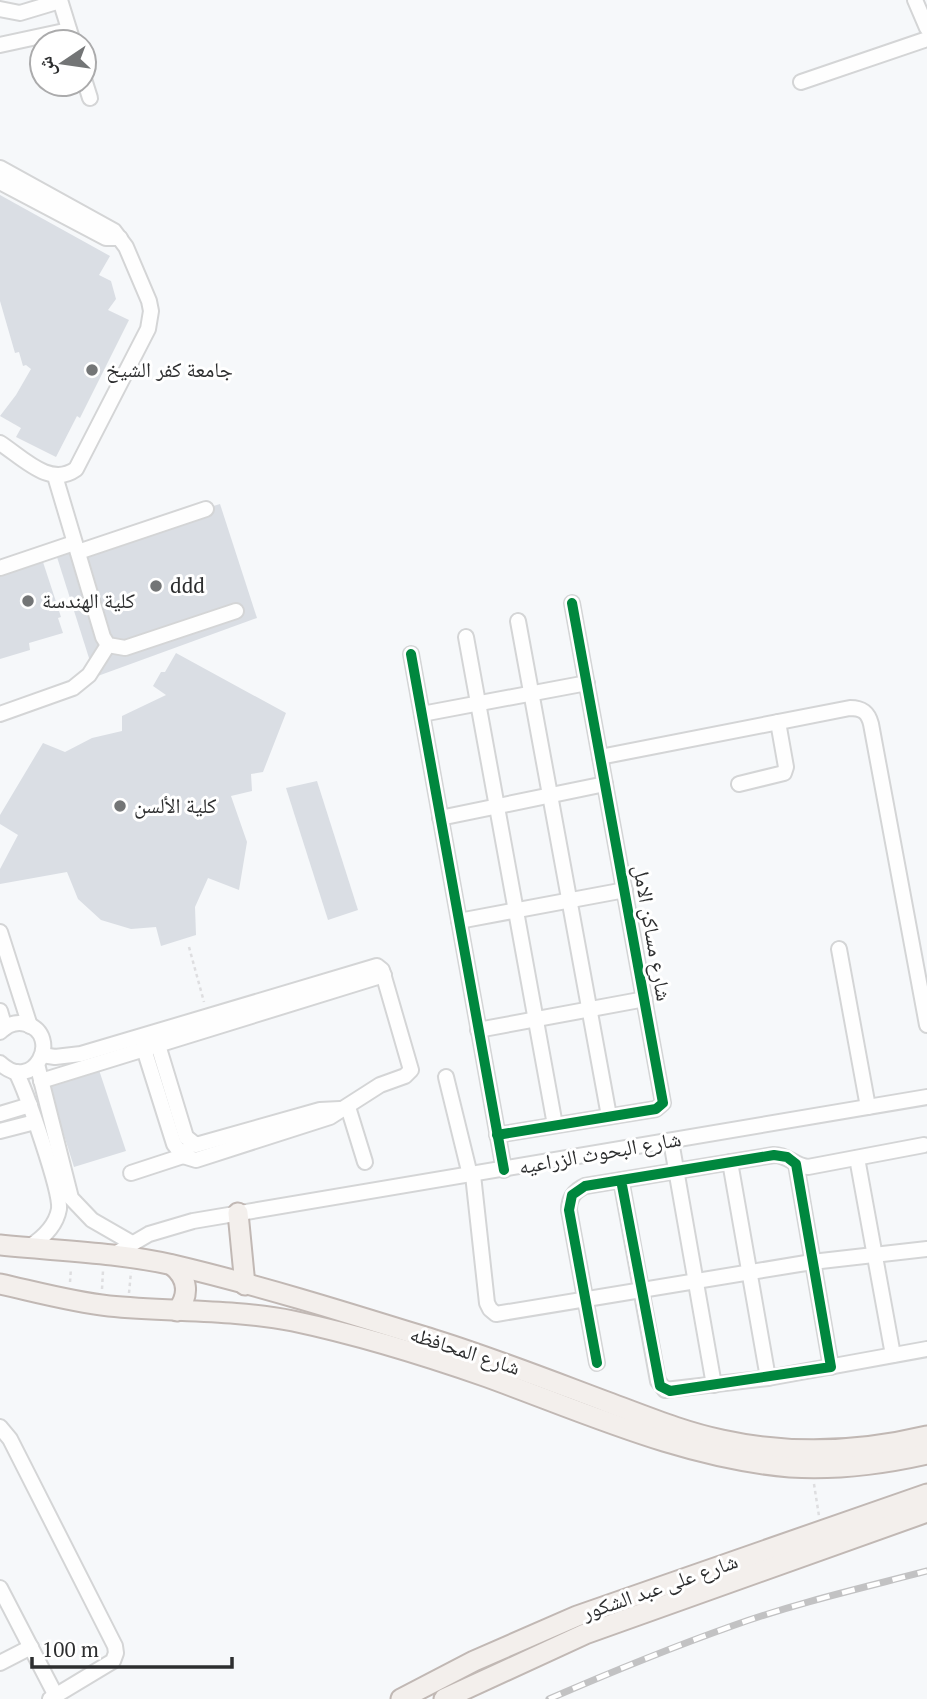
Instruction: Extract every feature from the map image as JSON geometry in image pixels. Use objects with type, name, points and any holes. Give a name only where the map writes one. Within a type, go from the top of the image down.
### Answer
[{"type":"main road","points":[[238,1213],[245,1285]]},
{"type":"main road","name":"شارع المحافظه","points":[[0,1245],[109,1254],[132,1250],[172,1265],[488,1357],[663,1423],[722,1440],[773,1448],[814,1450],[875,1446],[927,1436]]},
{"type":"main road","points":[[172,1265],[179,1271],[186,1287],[183,1304],[177,1311]]},
{"type":"main road","name":"شارع المحافظه","points":[[0,1284],[101,1305],[240,1313],[295,1322],[439,1360],[682,1447],[756,1463],[812,1467],[867,1465],[927,1454]]},
{"type":"main road","name":"شارع على عبد الشكور","points":[[401,1699],[474,1661],[577,1616],[927,1494]]},
{"type":"main road","name":"شارع على عبد الشكور","points":[[444,1699],[585,1634],[927,1512]]},
{"type":"street","points":[[1,13],[20,13],[60,0],[69,28]]},
{"type":"street","points":[[915,0],[927,28]]},
{"type":"street","points":[[801,82],[927,39]]},
{"type":"street","points":[[0,45],[28,41]]},
{"type":"street","points":[[0,168],[106,226],[121,238],[149,302],[151,321],[76,469],[63,476],[48,475],[0,443]]},
{"type":"street","points":[[0,182],[106,238],[121,238]]},
{"type":"street","points":[[55,476],[103,637],[108,645],[125,648],[236,611]]},
{"type":"street","points":[[0,568],[206,509]]},
{"type":"street","name":"شارع مساكن الامل","points":[[497,1135],[656,1108],[663,1102],[572,603]]},
{"type":"street","points":[[518,621],[608,1116]]},
{"type":"street","points":[[466,637],[555,1125]]},
{"type":"street","points":[[0,714],[82,683],[108,645]]},
{"type":"street","points":[[411,654],[503,1170]]},
{"type":"street","points":[[422,714],[586,683]]},
{"type":"street","points":[[600,757],[857,708],[869,717],[927,1025]]},
{"type":"street","points":[[738,784],[784,773],[786,767],[778,722]]},
{"type":"street","points":[[440,818],[605,784]]},
{"type":"street","points":[[459,921],[625,890]]},
{"type":"street","points":[[0,932],[30,1026]]},
{"type":"street","points":[[839,949],[868,1107]]},
{"type":"street","points":[[0,1063],[8,1070],[27,1071],[40,1060],[81,1054],[372,966],[380,967],[384,975],[411,1070],[405,1076],[385,1082],[323,1120],[196,1160],[183,1156],[174,1144],[151,1047]]},
{"type":"street","points":[[41,1081],[384,975]]},
{"type":"street","points":[[478,1030],[645,999]]},
{"type":"street","points":[[0,1011],[3,1030],[17,1023],[30,1026],[40,1035],[43,1048],[40,1060],[41,1081],[71,1198],[92,1220],[132,1250]]},
{"type":"street","points":[[151,1047],[186,1137],[192,1144],[201,1145],[320,1110],[344,1108]]},
{"type":"street","points":[[16,1072],[30,1105],[59,1201],[59,1210],[48,1231],[29,1247]]},
{"type":"street","points":[[446,1077],[472,1175],[488,1303],[490,1310],[496,1314],[812,1262],[927,1249]]},
{"type":"street","name":"شارع البحوث الزراعيه","points":[[132,1250],[170,1226],[927,1097]]},
{"type":"street","points":[[0,1114],[30,1105]]},
{"type":"street","points":[[344,1108],[365,1162]]},
{"type":"street","points":[[0,1131],[35,1122]]},
{"type":"street","points":[[671,1141],[714,1385]]},
{"type":"street","points":[[131,1173],[183,1156],[192,1144]]},
{"type":"street","points":[[597,1363],[569,1210],[569,1202],[578,1189],[781,1155],[796,1164],[808,1167],[925,1145]]},
{"type":"street","points":[[857,1158],[893,1355]]},
{"type":"street","points":[[730,1163],[768,1378]]},
{"type":"street","points":[[796,1164],[831,1367]]},
{"type":"street","points":[[621,1180],[660,1387],[670,1391],[768,1378],[927,1349]]},
{"type":"street","points":[[0,1427],[10,1439],[115,1646],[113,1661],[53,1698],[0,1588]]},
{"type":"street","points":[[0,1664],[30,1647]]},
{"type":"path","points":[[189,947],[208,1016]]},
{"type":"path","points":[[67,1299],[73,1250]]},
{"type":"path","points":[[128,1307],[132,1250]]},
{"type":"path","points":[[101,1305],[109,1254]]},
{"type":"path","points":[[812,1467],[821,1530]]},
{"type":"building","points":[[0,195],[110,256],[99,275],[111,281],[116,299],[108,310],[129,320],[80,418],[77,416],[56,457],[16,437],[21,428],[0,416],[31,369],[23,366],[19,352],[15,353],[0,301]]},
{"type":"building","name":"ddd","points":[[220,504],[257,618],[95,677],[56,554]]},
{"type":"building","name":"كلية الهندسة","points":[[42,559],[61,617],[58,618],[63,633],[29,643],[30,650],[0,659],[0,573]]},
{"type":"building","name":"كلية الألسن","points":[[176,653],[286,713],[263,772],[251,774],[252,791],[231,796],[247,842],[239,890],[208,878],[195,907],[196,935],[161,946],[156,927],[131,929],[101,920],[78,899],[67,872],[0,884],[0,869],[18,835],[0,824],[0,815],[43,743],[65,752],[92,738],[122,731],[122,716],[166,695],[153,686]]},
{"type":"building","points":[[317,781],[358,910],[328,920],[286,788]]},
{"type":"building","points":[[98,1067],[126,1151],[74,1167],[47,1081]]},
{"type":"railway","points":[[549,1699],[617,1670],[756,1618],[927,1571]]},
{"type":"cycle path","points":[[497,1135],[656,1109],[663,1103],[572,603]]},
{"type":"cycle path","points":[[411,654],[504,1170]]},
{"type":"cycle path","points":[[597,1363],[569,1210],[572,1195],[585,1186],[774,1155],[787,1157],[796,1164],[831,1367],[670,1391],[660,1386],[621,1180]]},
{"type":"place","name":"جامعة كفر الشيخ","points":[[92,370]]},
{"type":"place","name":"ddd","points":[[156,586]]},
{"type":"place","name":"كلية الهندسة","points":[[28,601]]},
{"type":"place","name":"كلية الألسن","points":[[120,806]]}]
